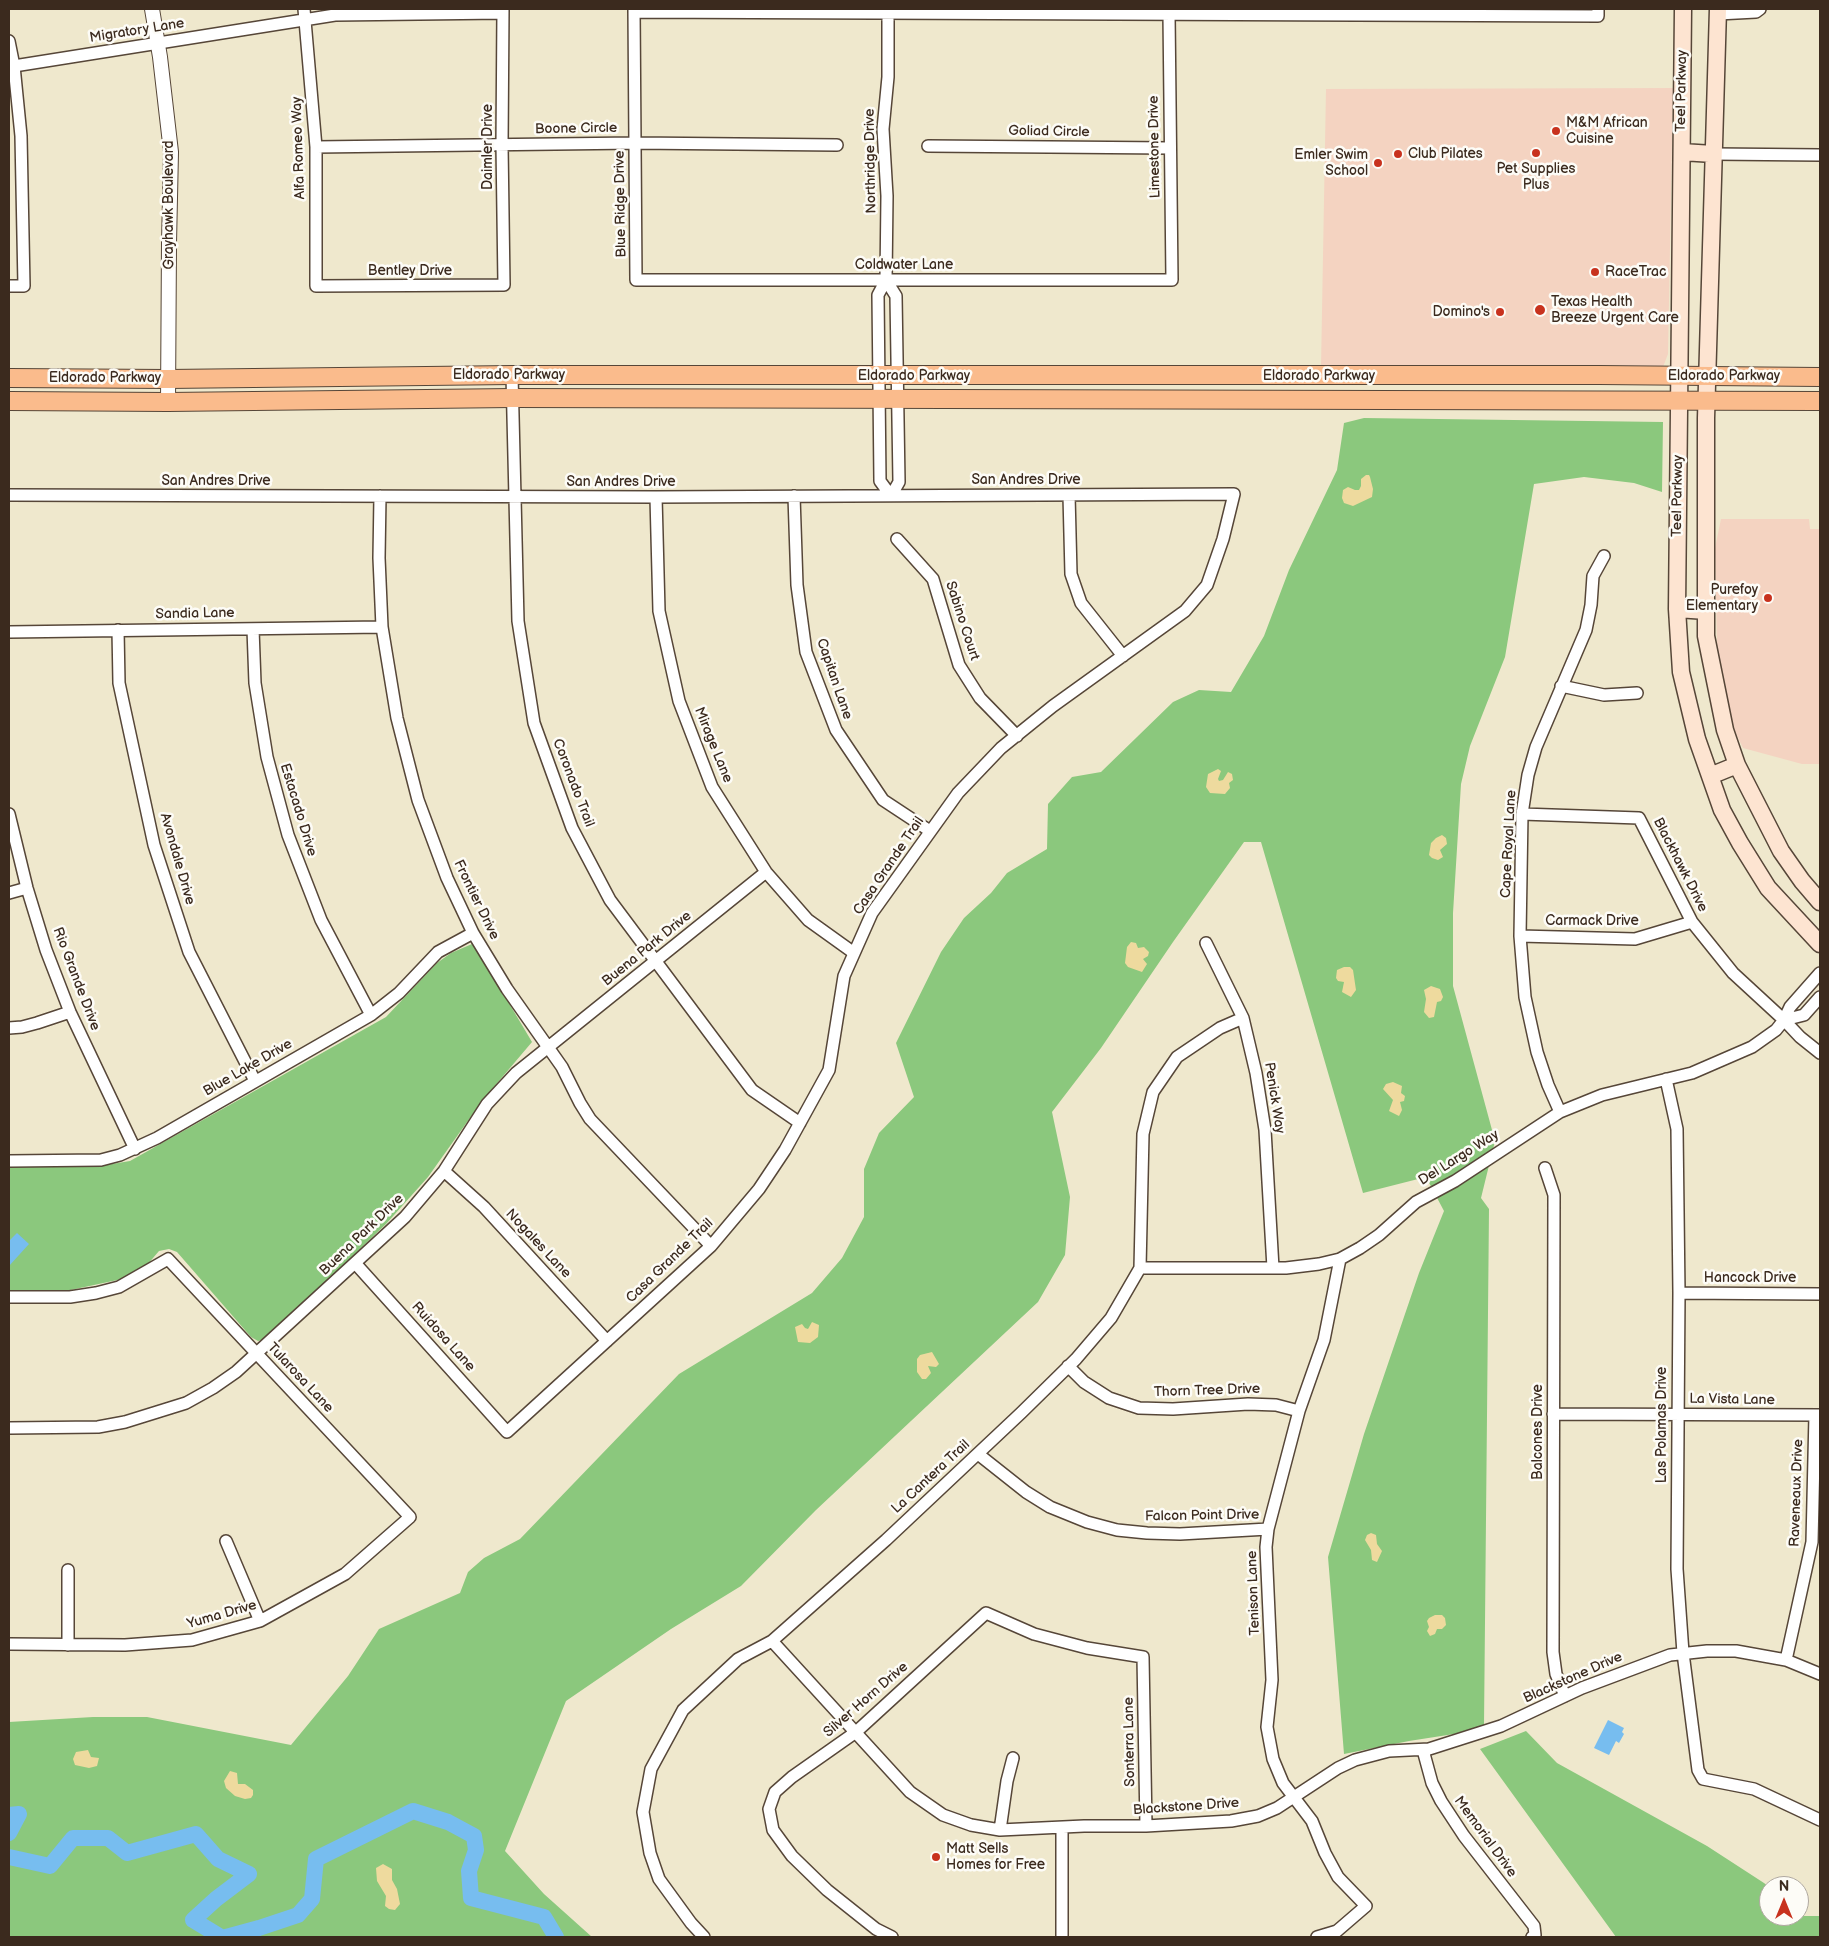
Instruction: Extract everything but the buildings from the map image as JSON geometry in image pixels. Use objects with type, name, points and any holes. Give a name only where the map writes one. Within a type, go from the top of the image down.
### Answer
[{"type":"main road","name":"Teel Parkway","points":[[1683,9],[1677,609],[1681,672],[1697,739],[1722,810],[1768,888],[1820,944]]},
{"type":"main road","name":"Teel Parkway","points":[[1718,11],[1706,402],[1706,636],[1725,730],[1737,765],[1781,851],[1802,881],[1820,902]]},
{"type":"main road","points":[[1682,152],[1713,154]]},
{"type":"main road","name":"Eldorado Parkway","points":[[9,378],[512,375],[1820,377]]},
{"type":"main road","points":[[1427,376],[1427,401]]},
{"type":"main road","name":"Eldorado Parkway","points":[[9,401],[168,402],[512,398],[1820,401]]},
{"type":"main road","points":[[1677,609],[1706,611]]},
{"type":"main road","points":[[1710,776],[1737,765]]},
{"type":"street","name":"Grayhawk Boulevard","points":[[152,9],[158,42],[171,152],[168,402]]},
{"type":"street","points":[[1718,11],[1756,12],[1760,9]]},
{"type":"street","points":[[634,10],[888,13],[1102,11],[1169,14],[1598,12]]},
{"type":"street","name":"Blue Ridge Drive","points":[[634,10],[636,280]]},
{"type":"street","name":"Migratory Lane","points":[[14,66],[158,42],[305,14],[503,11]]},
{"type":"street","name":"Daimler Drive","points":[[503,11],[504,285]]},
{"type":"street","name":"Northridge Drive","points":[[886,280],[896,296],[899,482],[891,496],[880,481],[878,295],[886,280],[887,196],[883,128],[888,77],[888,13]]},
{"type":"street","name":"Alfa Romeo Way","points":[[305,14],[316,147],[316,286]]},
{"type":"street","name":"Limestone Drive","points":[[1169,14],[1172,280]]},
{"type":"street","points":[[9,41],[14,66],[21,136],[24,286],[9,286]]},
{"type":"street","name":"Boone Circle","points":[[316,147],[635,143],[837,145]]},
{"type":"street","name":"Goliad Circle","points":[[928,146],[1170,148]]},
{"type":"street","points":[[1713,154],[1820,155]]},
{"type":"street","name":"Coldwater Lane","points":[[636,280],[1172,280]]},
{"type":"street","name":"Bentley Drive","points":[[316,286],[504,285]]},
{"type":"street","name":"Coronado Trail","points":[[512,375],[518,621],[534,723],[572,828],[610,900],[752,1090],[800,1123]]},
{"type":"street","name":"San Andres Drive","points":[[9,495],[656,497],[1234,494]]},
{"type":"street","name":"Casa Grande Trail","points":[[507,1432],[711,1246],[759,1189],[785,1150],[829,1070],[844,976],[872,913],[958,793],[1001,748],[1053,706],[1185,612],[1207,585],[1223,539],[1234,494]]},
{"type":"street","points":[[1069,495],[1071,574],[1081,603],[1123,656]]},
{"type":"street","name":"Frontier Drive","points":[[380,496],[379,558],[382,627],[397,718],[418,800],[447,878],[473,933],[507,988],[562,1068],[590,1119],[711,1246]]},
{"type":"street","name":"Capitan Lane","points":[[794,496],[796,585],[806,652],[836,730],[883,800],[930,832]]},
{"type":"street","name":"Mirage Lane","points":[[656,497],[659,612],[679,701],[712,787],[766,872],[808,920],[854,953]]},
{"type":"street","name":"Sabino Court","points":[[897,539],[932,580],[959,665],[980,698],[1017,736]]},
{"type":"street","name":"Cape Royal Lane","points":[[1560,1112],[1548,1085],[1535,1044],[1525,997],[1520,936],[1522,814],[1528,775],[1536,747],[1586,630],[1591,605],[1593,576],[1604,556]]},
{"type":"street","name":"Sandia Lane","points":[[9,632],[382,627]]},
{"type":"street","name":"Estacado Drive","points":[[253,628],[256,683],[267,757],[288,835],[321,920],[371,1015]]},
{"type":"street","name":"Avondale Drive","points":[[118,630],[120,683],[154,844],[190,952],[255,1081]]},
{"type":"street","points":[[1561,686],[1604,695],[1637,693]]},
{"type":"street","name":"Rio Grande Drive","points":[[9,814],[27,888],[46,950],[70,1012],[135,1149]]},
{"type":"street","name":"Blackhawk Drive","points":[[1522,814],[1639,818],[1692,922],[1733,972],[1800,1037],[1820,1053]]},
{"type":"street","name":"Buena Park Drive","points":[[9,1428],[98,1427],[125,1422],[156,1414],[186,1403],[213,1388],[257,1354],[406,1217],[444,1171],[487,1104],[516,1073],[766,872]]},
{"type":"street","points":[[9,893],[27,888]]},
{"type":"street","name":"Carmack Drive","points":[[1520,936],[1635,938],[1692,922]]},
{"type":"street","name":"Blue Lake Drive","points":[[9,1160],[101,1160],[135,1149],[371,1015],[398,993],[438,952],[453,942],[473,933]]},
{"type":"street","name":"Penick Way","points":[[1206,943],[1243,1018],[1256,1073],[1265,1130],[1273,1268]]},
{"type":"street","name":"Del Largo Way","points":[[1140,1268],[1273,1268],[1319,1264],[1340,1259],[1372,1239],[1416,1202],[1454,1181],[1560,1112],[1602,1095],[1692,1073],[1752,1047],[1776,1030],[1784,1020],[1790,1007],[1820,973]]},
{"type":"street","name":"Del Largo Way","points":[[1784,1020],[1804,1015],[1820,997]]},
{"type":"street","points":[[9,1028],[22,1027],[70,1012]]},
{"type":"street","name":"La Cantera Trail","points":[[704,1937],[691,1923],[659,1879],[650,1853],[643,1812],[651,1770],[683,1710],[738,1658],[772,1641],[886,1540],[1068,1366],[1111,1318],[1140,1268],[1143,1134],[1153,1092],[1177,1057],[1220,1028],[1243,1018]]},
{"type":"street","name":"Las Polamas Drive","points":[[1666,1079],[1677,1129],[1679,1293],[1676,1569],[1683,1653],[1698,1770],[1703,1779],[1754,1789],[1820,1820]]},
{"type":"street","name":"Balcones Drive","points":[[1545,1168],[1554,1195],[1553,1652],[1556,1674],[1566,1696]]},
{"type":"street","name":"Nogales Lane","points":[[444,1171],[484,1207],[607,1341]]},
{"type":"street","name":"Tularosa Lane","points":[[9,1297],[70,1297],[96,1293],[120,1287],[168,1259],[410,1517]]},
{"type":"street","name":"Tenison Lane","points":[[1317,1937],[1337,1931],[1366,1906],[1338,1877],[1325,1853],[1312,1821],[1283,1783],[1273,1759],[1267,1728],[1272,1680],[1266,1565],[1268,1529],[1299,1412],[1324,1340],[1340,1259]]},
{"type":"street","name":"Ruidosa Lane","points":[[355,1263],[507,1432]]},
{"type":"street","name":"Hancock Drive","points":[[1679,1293],[1820,1294]]},
{"type":"street","name":"Thorn Tree Drive","points":[[1068,1366],[1084,1382],[1109,1398],[1139,1408],[1173,1409],[1258,1404],[1276,1405],[1299,1412]]},
{"type":"street","name":"La Vista Lane","points":[[1554,1414],[1818,1415]]},
{"type":"street","name":"Raveneaux Drive","points":[[1786,1660],[1812,1542],[1818,1415]]},
{"type":"street","name":"Falcon Point Drive","points":[[978,1454],[1026,1492],[1050,1507],[1087,1522],[1117,1530],[1180,1534],[1268,1529]]},
{"type":"street","name":"Yuma Drive","points":[[9,1644],[125,1645],[192,1640],[260,1621],[345,1574],[410,1517]]},
{"type":"street","points":[[226,1541],[260,1621]]},
{"type":"street","points":[[68,1570],[68,1645]]},
{"type":"street","name":"Silver Horn Drive","points":[[872,1933],[792,1856],[773,1830],[769,1809],[775,1792],[792,1777],[856,1732],[986,1613],[1034,1634],[1087,1648],[1143,1657]]},
{"type":"street","name":"Blackstone Drive","points":[[772,1641],[910,1792],[943,1815],[971,1825],[1000,1830],[1146,1826],[1231,1821],[1258,1816],[1277,1808],[1338,1768],[1355,1760],[1389,1751],[1423,1750],[1501,1726],[1582,1688],[1670,1655],[1707,1651],[1736,1651],[1786,1660],[1820,1674]]},
{"type":"street","name":"Sonterra Lane","points":[[1143,1657],[1146,1826]]},
{"type":"street","name":"Memorial Drive","points":[[1423,1750],[1432,1783],[1441,1802],[1464,1836],[1534,1926],[1534,1936]]},
{"type":"street","points":[[1000,1830],[1007,1781],[1013,1758]]},
{"type":"street","points":[[1062,1828],[1062,1937]]},
{"type":"street","points":[[872,1933],[892,1937]]},
{"type":"shaded area","points":[[1673,88],[1668,354],[1663,367],[1321,367],[1326,89]]},
{"type":"shaded area","name":"Purefoy Elementary","points":[[1721,519],[1809,519],[1810,529],[1820,529],[1820,764],[1802,764],[1743,748],[1731,724],[1717,647],[1715,548]]},
{"type":"green space","points":[[1364,418],[1663,422],[1662,492],[1634,483],[1584,477],[1534,484],[1505,657],[1470,746],[1461,784],[1453,913],[1453,986],[1495,1141],[1481,1198],[1489,1209],[1484,1725],[1454,1734],[1344,1754],[1328,1557],[1364,1434],[1419,1273],[1444,1211],[1426,1177],[1363,1193],[1261,842],[1244,842],[1101,1048],[1052,1112],[1070,1197],[1065,1255],[1038,1302],[816,1510],[741,1586],[671,1629],[566,1701],[505,1851],[544,1894],[592,1937],[9,1937],[9,1722],[93,1717],[147,1717],[291,1745],[348,1676],[379,1629],[460,1593],[468,1572],[484,1558],[520,1539],[679,1374],[812,1293],[842,1258],[864,1217],[864,1169],[879,1133],[914,1097],[896,1043],[941,952],[964,918],[991,893],[1007,873],[1047,849],[1048,804],[1072,777],[1101,772],[1173,702],[1199,690],[1231,692],[1264,636],[1289,570],[1337,470],[1344,423]]},
{"type":"green space","points":[[472,944],[532,1042],[482,1101],[428,1177],[386,1224],[266,1339],[258,1341],[251,1337],[177,1252],[169,1249],[159,1251],[147,1265],[122,1279],[66,1291],[9,1291],[9,1166],[100,1166],[130,1161],[386,1017],[437,963],[451,953]]},
{"type":"green space","points":[[1526,1731],[1557,1763],[1707,1846],[1759,1880],[1759,1926],[1809,1926],[1809,1916],[1820,1916],[1820,1937],[1616,1937],[1480,1749]]},
{"type":"sand","points":[[1366,475],[1370,477],[1373,489],[1372,497],[1353,506],[1344,503],[1342,498],[1343,490],[1348,487],[1359,490],[1361,479]]},
{"type":"sand","points":[[1218,769],[1221,771],[1219,781],[1223,780],[1228,772],[1232,774],[1233,780],[1229,783],[1230,788],[1225,794],[1210,793],[1206,787],[1208,774]]},
{"type":"sand","points":[[1442,835],[1446,838],[1447,844],[1440,850],[1443,857],[1438,860],[1429,855],[1431,843]]},
{"type":"sand","points":[[1131,942],[1136,943],[1138,948],[1144,947],[1149,952],[1148,956],[1143,959],[1147,964],[1142,972],[1128,967],[1125,963],[1127,947]]},
{"type":"sand","points":[[1350,967],[1353,970],[1356,990],[1351,997],[1342,992],[1344,982],[1338,981],[1336,978],[1337,970]]},
{"type":"sand","points":[[1431,986],[1440,989],[1443,997],[1441,1001],[1437,1002],[1434,1017],[1429,1018],[1424,1012],[1426,999],[1424,990]]},
{"type":"sand","points":[[1393,1082],[1402,1086],[1401,1093],[1405,1096],[1404,1101],[1400,1102],[1402,1110],[1399,1116],[1389,1111],[1393,1100],[1383,1089],[1386,1084]]},
{"type":"sand","points":[[812,1322],[819,1325],[818,1337],[810,1343],[798,1342],[795,1327],[802,1324],[808,1329]]},
{"type":"sand","points":[[932,1352],[939,1364],[936,1367],[928,1366],[931,1373],[926,1379],[922,1379],[917,1372],[917,1359],[920,1355]]},
{"type":"sand","points":[[1371,1533],[1376,1535],[1377,1544],[1382,1551],[1377,1562],[1372,1560],[1371,1550],[1365,1540],[1367,1535]]},
{"type":"sand","points":[[1435,1615],[1442,1615],[1445,1618],[1446,1625],[1442,1629],[1437,1629],[1435,1634],[1430,1636],[1427,1631],[1429,1627],[1427,1621]]},
{"type":"sand","points":[[88,1750],[91,1757],[99,1758],[97,1766],[89,1768],[75,1765],[73,1759],[76,1752]]},
{"type":"sand","points":[[230,1771],[237,1773],[238,1784],[245,1784],[253,1790],[251,1798],[245,1799],[235,1796],[226,1788],[224,1781]]},
{"type":"sand","points":[[383,1864],[392,1869],[392,1880],[397,1889],[400,1904],[395,1910],[385,1906],[386,1896],[377,1881],[376,1868]]},
{"type":"water","points":[[17,1233],[29,1244],[9,1266],[9,1241]]},
{"type":"water","points":[[1608,1720],[1624,1728],[1622,1732],[1624,1734],[1619,1743],[1616,1741],[1609,1755],[1594,1748]]},
{"type":"waterway","points":[[226,1937],[298,1915],[312,1899],[316,1859],[413,1811],[448,1822],[474,1836],[476,1850],[469,1871],[471,1898],[544,1917],[556,1937]]},
{"type":"waterway","points":[[9,1815],[19,1814],[9,1833]]},
{"type":"waterway","points":[[9,1857],[50,1866],[73,1838],[108,1838],[127,1853],[196,1834],[218,1859],[249,1874],[216,1899],[193,1920],[221,1937]]},
{"type":"place","name":"M&M African Cuisine","points":[[1556,131]]},
{"type":"place","name":"Pet Supplies Plus","points":[[1536,153]]},
{"type":"place","name":"Club Pilates","points":[[1398,154]]},
{"type":"place","name":"Emler Swim School","points":[[1378,163]]},
{"type":"place","name":"RaceTrac","points":[[1595,272]]},
{"type":"place","name":"Texas Health Breeze Urgent Care","points":[[1540,310]]},
{"type":"place","name":"Domino's","points":[[1500,312]]},
{"type":"place","name":"Purefoy Elementary","points":[[1768,598]]},
{"type":"place","name":"Matt Sells Homes for Free","points":[[936,1857]]}]
